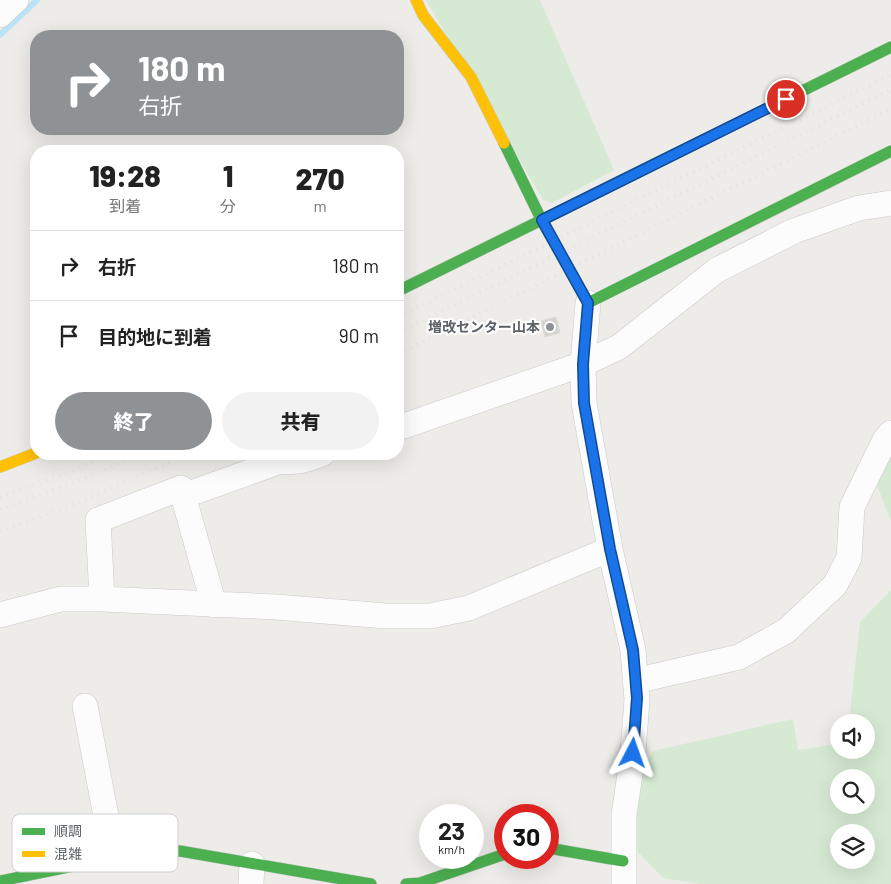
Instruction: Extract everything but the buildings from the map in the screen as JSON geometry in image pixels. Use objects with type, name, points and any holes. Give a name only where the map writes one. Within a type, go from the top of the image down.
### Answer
[{"type":"street","points":[[0,15],[16,0]]},
{"type":"street","points":[[416,0],[423,15],[471,77],[542,220],[588,303],[583,364],[584,403],[610,549],[633,650],[637,698],[633,753],[624,816],[624,873],[559,852]]},
{"type":"street","points":[[404,288],[891,47]]},
{"type":"street","points":[[588,303],[891,151]]},
{"type":"street","points":[[404,426],[583,364],[619,347],[717,270],[794,231],[859,208],[891,203]]},
{"type":"street","points":[[636,681],[739,657],[786,631],[835,585],[849,558],[852,507],[885,440],[891,433]]},
{"type":"street","points":[[0,467],[30,455]]},
{"type":"street","points":[[183,496],[278,462],[303,460]]},
{"type":"street","points":[[102,599],[98,520],[181,488],[214,605]]},
{"type":"street","points":[[0,615],[61,599],[102,599],[276,607],[386,616],[430,616],[469,608],[610,549]]},
{"type":"street","points":[[85,706],[106,814]]},
{"type":"street","points":[[178,852],[252,874],[372,884]]},
{"type":"street","points":[[406,884],[420,883],[494,858]]},
{"type":"street","points":[[0,881],[78,874]]},
{"type":"green space","points":[[426,0],[540,0],[614,170],[552,203],[543,200]]},
{"type":"green space","points":[[891,456],[891,521],[876,483]]},
{"type":"green space","points":[[891,590],[891,884],[700,884],[663,878],[635,849],[639,787],[642,775],[653,751],[793,719],[798,750],[830,745],[830,759],[875,759],[875,714],[850,714],[860,622]]},
{"type":"waterway","points":[[0,35],[37,0]]},
{"type":"railway","points":[[404,314],[891,75]]},
{"type":"railway","points":[[404,330],[891,90]]},
{"type":"railway","points":[[404,351],[891,109]]},
{"type":"railway","points":[[0,497],[96,460]]},
{"type":"railway","points":[[0,509],[73,483],[127,460]]},
{"type":"railway","points":[[0,531],[77,503],[175,460]]},
{"type":"traffic: fast","points":[[404,288],[891,47]]},
{"type":"traffic: fast","points":[[504,143],[542,221],[588,303],[891,151]]},
{"type":"traffic: fast","points":[[559,850],[623,861]]},
{"type":"traffic: fast","points":[[178,851],[371,884]]},
{"type":"traffic: fast","points":[[406,884],[420,883],[494,858]]},
{"type":"traffic: fast","points":[[0,881],[44,872]]},
{"type":"traffic: slow","points":[[416,0],[423,15],[471,77],[504,143]]},
{"type":"traffic: slow","points":[[0,467],[30,455]]},
{"type":"place","name":"増改センター山本","points":[[550,327]]},
{"type":"route","points":[[633,753],[637,698],[633,650],[610,549],[584,403],[583,364],[588,303],[542,220],[786,99]]}]
